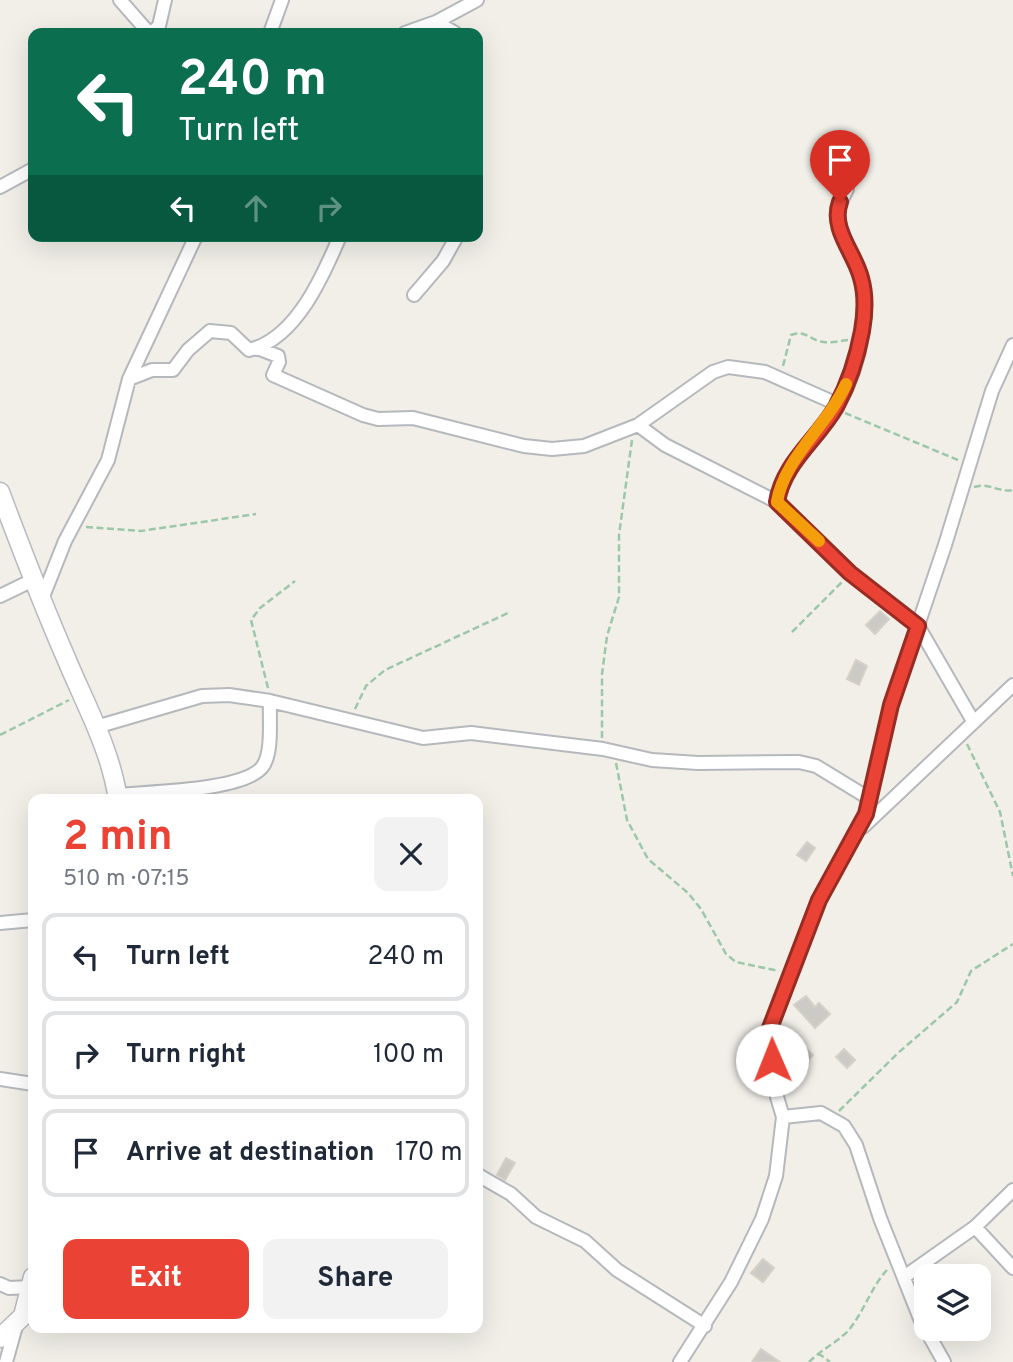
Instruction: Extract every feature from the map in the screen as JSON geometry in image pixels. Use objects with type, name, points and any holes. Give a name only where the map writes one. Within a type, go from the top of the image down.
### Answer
[{"type":"street","points":[[120,0],[145,28]]},
{"type":"street","points":[[156,28],[165,0]]},
{"type":"street","points":[[272,28],[282,0]]},
{"type":"street","points":[[419,28],[477,0]]},
{"type":"street","points":[[436,22],[446,28]]},
{"type":"street","points":[[0,187],[28,172]]},
{"type":"street","points":[[777,502],[779,488],[791,466],[836,406],[854,367],[864,317],[862,278],[845,242],[837,213],[847,188]]},
{"type":"street","points":[[42,599],[72,526],[108,460],[129,379],[193,242]]},
{"type":"street","points":[[129,379],[152,370],[173,370],[188,350],[210,331],[231,333],[246,349],[257,348],[277,336],[293,320],[323,274],[337,242]]},
{"type":"street","points":[[414,295],[443,261],[454,242]]},
{"type":"street","points":[[680,1362],[751,1248],[762,1219],[776,1175],[783,1117],[776,1097],[770,1028],[819,900],[860,830],[870,799],[891,705],[967,464],[992,391],[1013,345]]},
{"type":"street","points":[[257,348],[278,356],[275,377],[298,384],[363,415],[413,418],[524,446],[552,449],[584,446],[636,426],[713,372],[728,367],[765,372],[836,406]]},
{"type":"street","points":[[636,426],[665,445],[777,502],[850,573],[918,626],[973,721]]},
{"type":"street","points":[[0,492],[33,580],[96,727],[111,766],[116,794]]},
{"type":"street","points":[[0,596],[33,580]]},
{"type":"street","points":[[860,830],[1013,685]]},
{"type":"street","points":[[96,727],[202,696],[229,695],[270,701],[423,738],[471,733],[698,763],[799,762],[817,766],[870,799]]},
{"type":"street","points":[[142,794],[224,784],[256,773],[267,758],[270,701]]},
{"type":"street","points":[[0,923],[28,920]]},
{"type":"street","points":[[0,1079],[28,1083]]},
{"type":"street","points":[[783,1117],[821,1113],[833,1117],[844,1126],[856,1145],[921,1321],[944,1362]]},
{"type":"street","points":[[483,1178],[512,1194],[536,1217],[585,1241],[617,1270],[705,1325]]},
{"type":"street","points":[[904,1277],[975,1227],[1013,1190]]},
{"type":"street","points":[[975,1227],[1013,1268]]},
{"type":"street","points":[[0,1284],[9,1288],[28,1283]]},
{"type":"street","points":[[0,1338],[16,1326],[23,1316],[28,1297]]},
{"type":"street","points":[[6,1362],[16,1326]]},
{"type":"path","points":[[780,379],[791,335],[802,332],[823,342],[860,338]]},
{"type":"path","points":[[836,406],[967,464]]},
{"type":"path","points":[[636,426],[619,535],[619,597],[607,636],[602,674],[609,751],[627,820],[648,859],[688,893],[701,909],[726,954],[736,962],[789,974]]},
{"type":"path","points":[[961,490],[990,484],[1004,491],[1013,490]]},
{"type":"path","points":[[72,526],[141,531],[256,514]]},
{"type":"path","points":[[792,632],[850,573]]},
{"type":"path","points":[[270,701],[251,620],[268,601],[295,581]]},
{"type":"path","points":[[348,721],[366,686],[375,677],[508,613]]},
{"type":"path","points":[[0,735],[81,694]]},
{"type":"path","points":[[961,732],[1000,812],[1013,876]]},
{"type":"path","points":[[833,1117],[898,1053],[957,1002],[971,971],[1013,944]]},
{"type":"path","points":[[809,1362],[847,1332],[867,1306],[879,1278],[897,1261]]},
{"type":"path","points":[[818,1353],[830,1362]]},
{"type":"building","points":[[880,611],[889,619],[875,634],[866,625]]},
{"type":"building","points":[[856,660],[867,666],[859,685],[847,679]]},
{"type":"building","points":[[807,842],[815,848],[806,861],[797,855]]},
{"type":"building","points":[[806,996],[815,1007],[819,1003],[830,1014],[815,1028],[794,1005]]},
{"type":"building","points":[[806,1049],[813,1055],[803,1065],[796,1058]]},
{"type":"building","points":[[844,1049],[855,1060],[847,1068],[836,1057]]},
{"type":"building","points":[[506,1158],[515,1163],[505,1180],[497,1175]]},
{"type":"building","points":[[763,1259],[774,1268],[763,1282],[751,1273]]},
{"type":"building","points":[[761,1349],[780,1362],[752,1362]]},
{"type":"slow traffic","points":[[819,541],[777,502],[779,488],[791,466],[835,408],[846,384]]},
{"type":"route","points":[[772,1060],[770,1028],[819,900],[860,830],[866,814],[891,705],[918,626],[850,573],[810,531],[777,502],[779,488],[791,466],[835,408],[854,367],[864,317],[864,295],[862,278],[839,226],[837,213],[840,202]]}]
